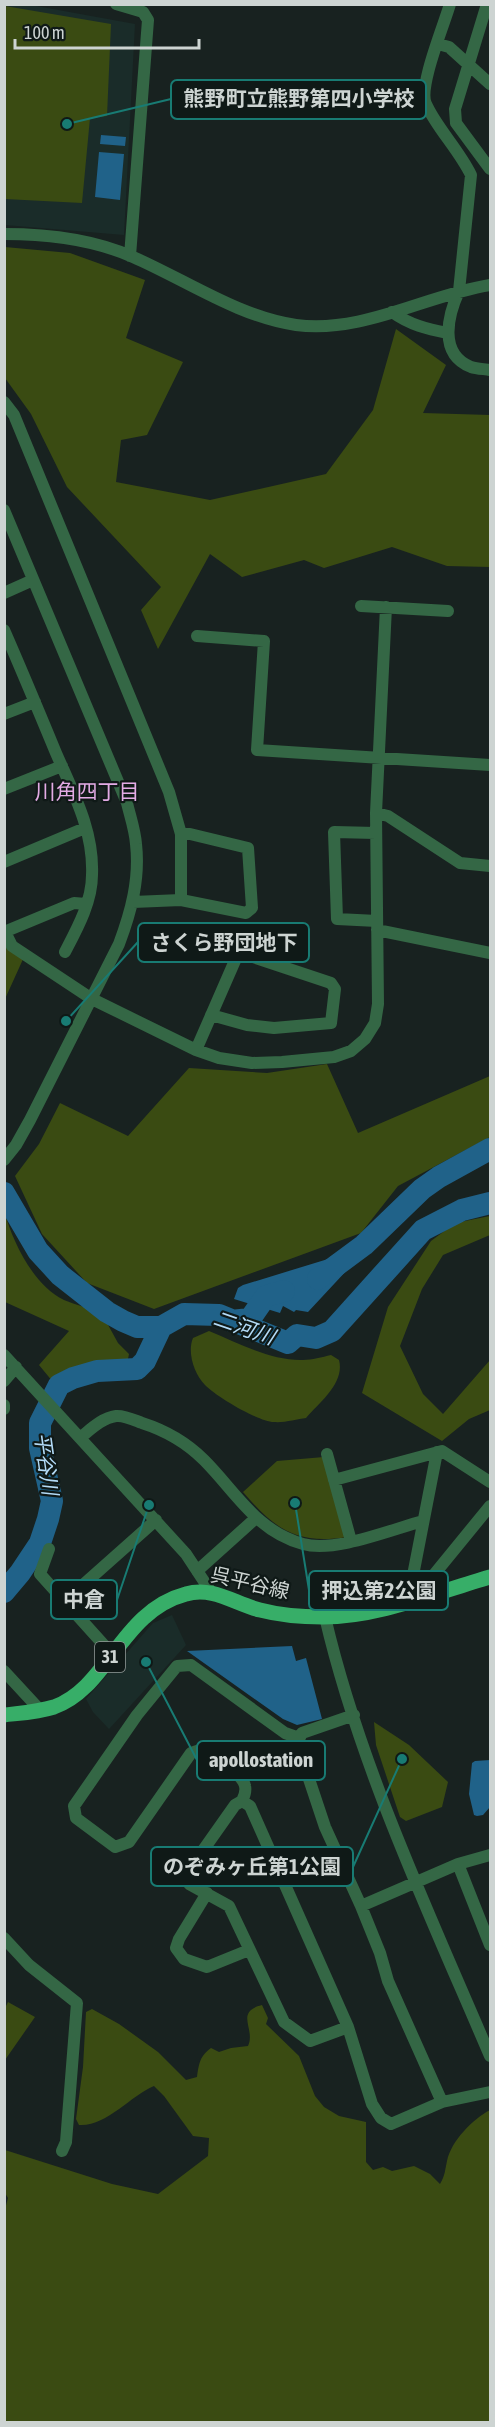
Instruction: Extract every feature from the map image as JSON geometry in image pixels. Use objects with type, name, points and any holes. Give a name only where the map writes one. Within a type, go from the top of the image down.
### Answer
[{"type":"main road","name":"呉平谷線","points":[[4,1715],[55,1707],[76,1694],[148,1611],[186,1593],[211,1592],[260,1610],[325,1617],[356,1613],[413,1600],[490,1576]]},
{"type":"street","points":[[116,4],[143,12],[148,20],[130,256]]},
{"type":"street","points":[[450,4],[423,88],[425,103],[464,160],[471,175],[459,291],[453,306],[448,333],[449,346],[458,358],[471,367],[490,370]]},
{"type":"street","points":[[488,4],[455,109],[456,123],[490,169]]},
{"type":"street","points":[[438,44],[449,47],[490,84]]},
{"type":"street","points":[[4,234],[28,234],[90,243],[130,256],[236,308],[263,318],[297,325],[358,322],[459,291],[490,285]]},
{"type":"street","points":[[392,312],[421,328],[448,333]]},
{"type":"street","points":[[4,402],[14,415],[169,792],[181,834],[181,900]]},
{"type":"street","points":[[4,510],[127,803],[136,844],[137,883],[119,944],[30,1120],[5,1160]]},
{"type":"street","points":[[4,593],[33,580]]},
{"type":"street","points":[[361,606],[448,610]]},
{"type":"street","points":[[86,904],[74,903],[5,932],[12,946],[92,999],[196,1050],[219,1058],[252,1063],[334,1057],[351,1051],[365,1039],[375,1023],[378,1004],[376,813],[386,607]]},
{"type":"street","points":[[4,630],[81,811],[91,843],[93,877],[80,922],[65,952]]},
{"type":"street","points":[[197,636],[264,641],[257,750],[490,765]]},
{"type":"street","points":[[4,714],[35,702]]},
{"type":"street","points":[[4,789],[62,766]]},
{"type":"street","points":[[376,813],[388,816],[460,863],[490,866]]},
{"type":"street","points":[[4,862],[85,828]]},
{"type":"street","points":[[376,833],[334,832],[337,919],[377,925],[490,953]]},
{"type":"street","points":[[133,902],[181,900],[246,913],[252,908],[248,848],[190,834],[181,834]]},
{"type":"street","points":[[196,1050],[211,1015],[237,956],[244,954],[331,983],[335,990],[331,1023],[274,1028],[247,1025],[211,1015]]},
{"type":"street","points":[[4,1355],[57,1410],[186,1554],[211,1592]]},
{"type":"street","points":[[4,1381],[16,1367]]},
{"type":"street","points":[[4,1404],[4,1409]]},
{"type":"street","points":[[81,1437],[102,1422],[119,1415],[160,1428],[202,1458],[256,1518],[278,1536],[305,1545],[327,1546],[423,1521]]},
{"type":"street","points":[[334,1480],[442,1451],[490,1482]]},
{"type":"street","points":[[413,1600],[423,1521],[437,1452]]},
{"type":"street","points":[[327,1454],[351,1541]]},
{"type":"street","points":[[413,1600],[490,1506]]},
{"type":"street","points":[[197,1571],[256,1518]]},
{"type":"street","points":[[66,1600],[156,1520]]},
{"type":"street","points":[[49,1549],[40,1574],[66,1600],[112,1654]]},
{"type":"street","points":[[325,1617],[372,1769],[416,1882],[490,2056]]},
{"type":"street","points":[[242,1801],[245,1786],[243,1781],[231,1769],[203,1749],[191,1753],[129,1842],[115,1847],[76,1818],[74,1806],[137,1715],[177,1666],[191,1665],[285,1733],[299,1738]]},
{"type":"street","points":[[4,1671],[40,1710]]},
{"type":"street","points":[[354,1715],[302,1733],[297,1743],[325,1827],[361,1906],[380,1953],[388,1981],[442,2102]]},
{"type":"street","points":[[242,1801],[235,1804],[187,1873],[189,1884],[229,1906],[284,2022],[309,2041],[348,2027]]},
{"type":"street","points":[[242,1801],[250,1806],[348,2027],[372,2104],[381,2118],[391,2124],[442,2102],[490,2092]]},
{"type":"street","points":[[361,1906],[458,1864],[490,1855]]},
{"type":"street","points":[[458,1864],[490,1945]]},
{"type":"street","points":[[207,1893],[179,1938],[176,1948],[184,1959],[207,1967],[249,1950]]},
{"type":"street","points":[[4,1938],[29,1965],[76,2003],[66,2142],[62,2151]]},
{"type":"shaded area","points":[[5,5],[31,5],[135,24],[124,235],[5,225]]},
{"type":"shaded area","points":[[172,1615],[186,1645],[109,1729],[93,1712],[86,1699],[153,1623]]},
{"type":"green space","points":[[5,6],[111,24],[107,116],[90,118],[82,203],[5,199]]},
{"type":"green space","points":[[5,247],[70,253],[145,280],[126,338],[183,362],[147,435],[121,440],[116,482],[210,500],[326,474],[373,410],[396,329],[446,365],[423,413],[490,415],[490,567],[447,566],[392,547],[324,568],[304,560],[242,577],[210,554],[158,649],[141,610],[161,587],[67,487],[31,414],[5,378]]},
{"type":"green space","points":[[4,936],[24,957],[5,999],[4,999]]},
{"type":"green space","points":[[327,1064],[358,1133],[490,1076],[490,1137],[398,1186],[361,1233],[154,1309],[87,1283],[42,1234],[15,1176],[39,1144],[60,1103],[128,1136],[189,1068],[267,1073]]},
{"type":"green space","points":[[4,1211],[19,1249],[43,1284],[64,1300],[101,1312],[118,1343],[129,1354],[128,1359],[109,1364],[91,1363],[53,1382],[39,1365],[69,1331],[5,1302]]},
{"type":"green space","points":[[490,1216],[490,1235],[443,1255],[422,1289],[400,1346],[423,1394],[443,1414],[490,1360],[490,1410],[469,1419],[442,1441],[362,1393],[388,1307],[431,1241],[455,1223]]},
{"type":"green space","points":[[209,1331],[279,1358],[306,1360],[331,1355],[339,1360],[338,1377],[330,1392],[306,1418],[278,1422],[267,1421],[218,1396],[205,1385],[198,1375],[191,1356],[191,1344],[193,1338]]},
{"type":"green space","points":[[324,1457],[347,1537],[314,1539],[288,1531],[266,1516],[243,1492],[277,1461]]},
{"type":"green space","points":[[374,1722],[409,1745],[448,1782],[442,1807],[406,1821],[400,1817],[376,1745]]},
{"type":"green space","points":[[8,2002],[35,2017],[5,2060],[5,2008]]},
{"type":"green space","points":[[262,2005],[268,2018],[266,2024],[299,2056],[315,2096],[324,2107],[339,2116],[366,2122],[366,2162],[373,2170],[383,2167],[392,2171],[414,2166],[430,2174],[440,2184],[449,2153],[458,2138],[470,2125],[490,2110],[490,2422],[5,2422],[4,2213],[8,2198],[5,2193],[5,2150],[112,2184],[158,2194],[208,2156],[209,2138],[193,2136],[154,2086],[99,2121],[79,2125],[76,2119],[83,2067],[86,2012],[92,2009],[119,2024],[158,2052],[186,2080],[197,2077],[201,2060],[211,2048],[219,2052],[248,2046],[250,2033],[247,2017],[254,2008]]},
{"type":"water","points":[[101,135],[126,137],[125,146],[100,144]]},
{"type":"water","points":[[99,152],[124,154],[120,200],[95,197]]},
{"type":"water","points":[[334,1254],[348,1269],[308,1312],[296,1310],[294,1312],[283,1306],[280,1313],[234,1299],[238,1288],[243,1285],[328,1259]]},
{"type":"water","points":[[292,1646],[296,1661],[306,1658],[322,1719],[297,1725],[283,1719],[187,1651]]},
{"type":"water","points":[[490,1760],[490,1807],[483,1815],[477,1816],[474,1815],[469,1794],[472,1763]]},
{"type":"waterway","points":[[318,1279],[364,1245],[422,1189],[490,1149]]},
{"type":"waterway","name":"二河川","points":[[4,1193],[38,1251],[60,1275],[107,1312],[123,1321],[137,1327],[161,1327],[184,1314],[219,1315],[288,1343],[297,1335],[316,1338],[332,1331],[423,1230],[462,1210],[490,1203]]},
{"type":"waterway","points":[[231,1321],[250,1319],[266,1296],[284,1291]]},
{"type":"waterway","name":"平谷川","points":[[4,1592],[40,1543],[48,1519],[52,1501],[40,1448],[40,1423],[59,1385],[97,1371],[137,1369],[145,1361],[161,1327]]},
{"type":"place","name":"熊野町立熊野第四小学校","points":[[67,124]]},
{"type":"place","name":"さくら野団地下","points":[[66,1021]]},
{"type":"place","name":"押込第2公園","points":[[295,1503]]},
{"type":"place","name":"中倉","points":[[149,1505]]},
{"type":"place","name":"apollostation","points":[[146,1662]]},
{"type":"place","name":"のぞみヶ丘第1公園","points":[[402,1759]]},
{"type":"district","name":"川角四丁目","points":[[87,792]]}]
